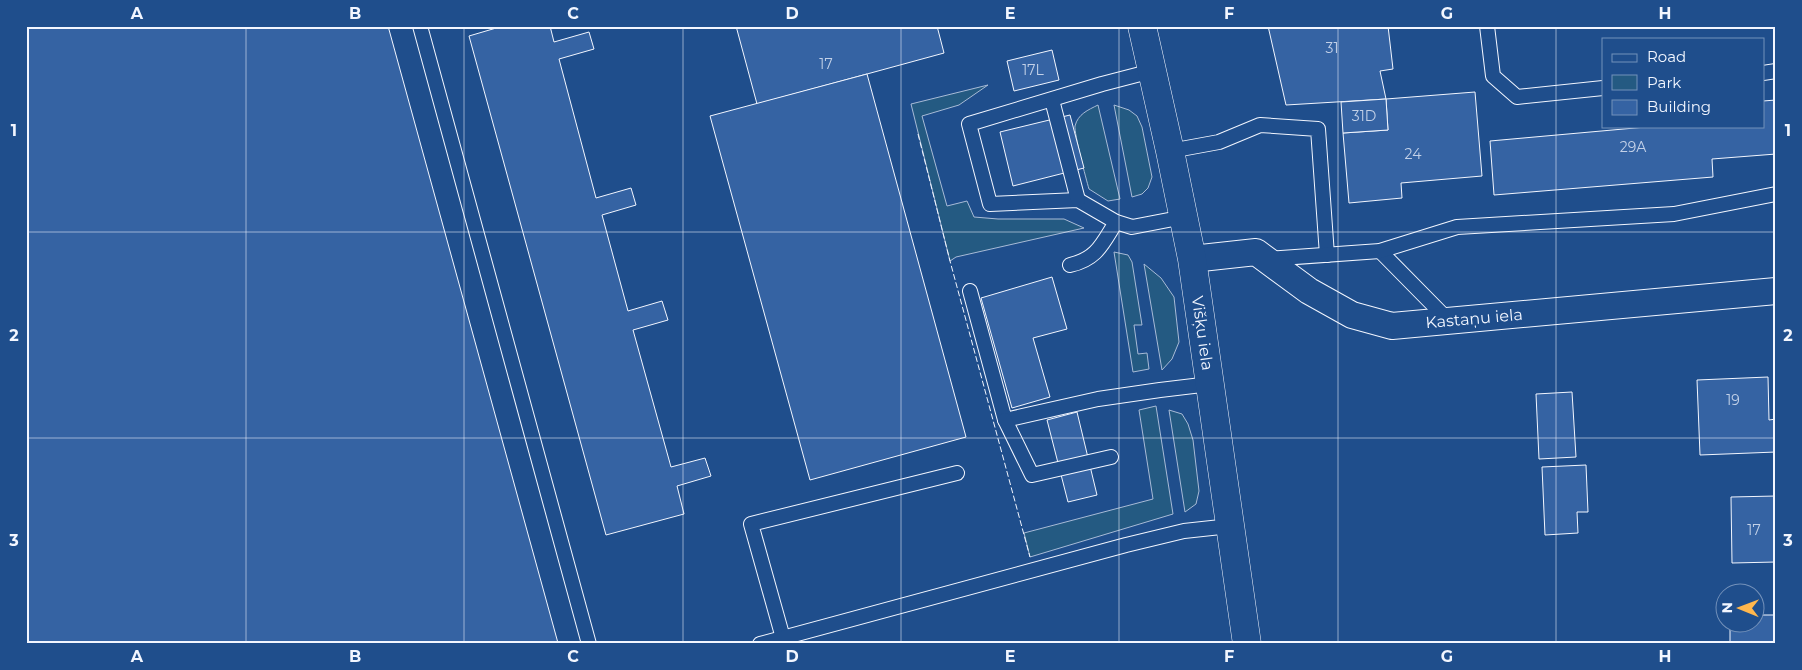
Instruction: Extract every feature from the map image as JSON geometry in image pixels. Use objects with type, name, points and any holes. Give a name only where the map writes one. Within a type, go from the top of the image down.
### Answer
[{"type":"street","name":"Višķu iela","points":[[1142,26],[1192,259],[1247,644]]},
{"type":"street","name":"Kastaņu iela","points":[[1192,259],[1256,252],[1309,291],[1352,315],[1392,326],[1776,291]]},
{"type":"lane","points":[[420,26],[589,644]]},
{"type":"lane","points":[[1487,26],[1493,76],[1517,97],[1602,88]]},
{"type":"lane","points":[[1152,71],[969,124],[990,204],[1078,200],[1116,222],[1132,226],[1184,217]]},
{"type":"lane","points":[[1052,100],[1078,200]]},
{"type":"lane","points":[[1170,151],[1219,142],[1260,125],[1318,129],[1327,255]]},
{"type":"lane","points":[[1265,259],[1380,251],[1457,227],[1674,214],[1776,194]]},
{"type":"lane","points":[[1070,265],[1083,262],[1095,255],[1116,222]]},
{"type":"lane","points":[[1380,251],[1449,321]]},
{"type":"lane","points":[[970,291],[1004,420],[1032,475],[1111,457]]},
{"type":"lane","points":[[1004,420],[1098,399],[1210,384]]},
{"type":"lane","points":[[783,638],[751,524],[957,473]]},
{"type":"lane","points":[[760,644],[1126,545],[1184,531],[1230,526]]},
{"type":"green space","points":[[988,85],[959,105],[922,116],[947,206],[967,201],[974,217],[1064,219],[1084,228],[956,257],[950,261],[911,104]]},
{"type":"green space","points":[[1098,105],[1120,199],[1108,201],[1089,189],[1080,156],[1076,137],[1076,122],[1081,115]]},
{"type":"green space","points":[[1114,105],[1129,110],[1137,116],[1142,127],[1152,177],[1148,188],[1142,194],[1132,197]]},
{"type":"green space","points":[[1114,252],[1128,255],[1132,262],[1142,325],[1134,325],[1138,354],[1147,353],[1149,369],[1133,372]]},
{"type":"green space","points":[[1144,264],[1161,278],[1174,297],[1179,342],[1172,359],[1162,370]]},
{"type":"green space","points":[[1156,406],[1173,514],[1030,557],[1024,533],[1153,499],[1139,410]]},
{"type":"green space","points":[[1169,410],[1182,414],[1188,424],[1193,440],[1199,491],[1196,504],[1185,512]]},
{"type":"building","points":[[26,26],[388,26],[558,643],[26,644]]},
{"type":"building","points":[[503,26],[550,26],[554,42],[589,32],[594,49],[559,59],[596,198],[631,188],[636,205],[602,215],[628,311],[662,301],[668,320],[633,330],[671,467],[705,458],[711,476],[677,486],[684,514],[606,535],[469,36]]},
{"type":"building","points":[[736,26],[937,26],[944,53],[757,104]]},
{"type":"building","points":[[1268,26],[1388,26],[1393,69],[1380,71],[1386,99],[1286,105]]},
{"type":"building","points":[[1052,50],[1059,80],[1014,91],[1007,61]]},
{"type":"building","points":[[867,74],[966,437],[810,480],[710,116]]},
{"type":"building","points":[[1475,92],[1482,176],[1401,183],[1402,198],[1349,203],[1343,133],[1388,130],[1386,99]]},
{"type":"building","points":[[1386,99],[1388,130],[1343,133],[1341,102]]},
{"type":"building","points":[[1776,100],[1776,154],[1712,159],[1713,177],[1494,195],[1490,141],[1635,128],[1764,128],[1764,101]]},
{"type":"building","points":[[1070,115],[1084,168],[1013,186],[1000,132]]},
{"type":"building","points":[[1052,277],[1067,329],[1033,338],[1050,397],[1012,408],[981,298]]},
{"type":"building","points":[[1768,377],[1769,420],[1776,419],[1776,452],[1700,455],[1697,380]]},
{"type":"building","points":[[1572,392],[1576,457],[1539,459],[1536,394]]},
{"type":"building","points":[[1077,412],[1097,495],[1068,502],[1047,420]]},
{"type":"building","points":[[1586,465],[1588,512],[1577,512],[1578,533],[1545,535],[1542,467]]},
{"type":"building","points":[[1776,496],[1776,562],[1732,563],[1731,497]]},
{"type":"building","points":[[1764,615],[1776,615],[1776,644],[1730,644],[1730,632],[1764,632]]},
{"type":"fence","points":[[918,134],[950,261],[1030,557]]}]
